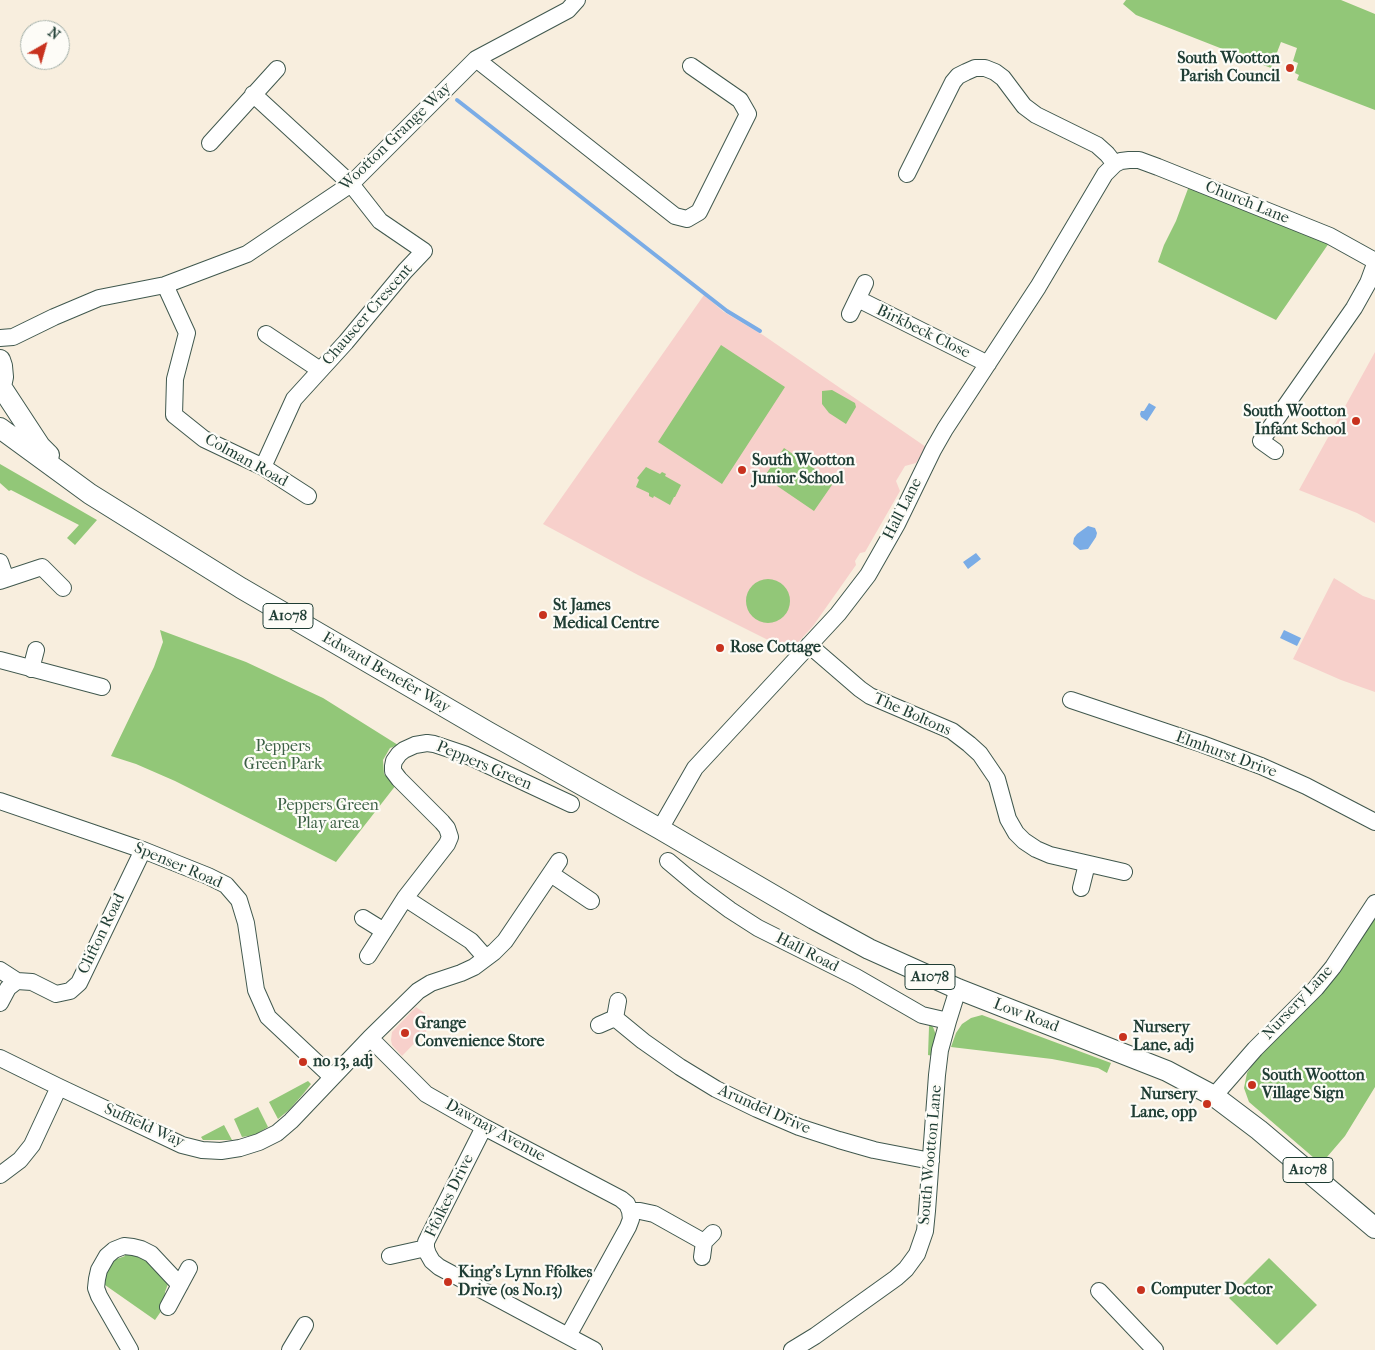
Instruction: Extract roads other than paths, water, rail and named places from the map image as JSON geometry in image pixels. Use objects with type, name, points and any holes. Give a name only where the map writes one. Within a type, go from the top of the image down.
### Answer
[{"type":"main road","name":"Edward Benefer Way","points":[[1,363],[3,377],[1,390],[40,446],[90,494]]},
{"type":"main road","name":"Edward Benefer Way","points":[[0,428],[90,494],[241,588],[510,745],[660,828]]},
{"type":"main road","name":"Low Road","points":[[660,828],[776,897],[869,949],[958,989],[1167,1071],[1214,1096],[1259,1130],[1375,1228]]},
{"type":"street","name":"Wootton Grange Way","points":[[1,363],[7,337],[98,298],[164,285],[247,254],[351,184],[476,58],[568,10],[577,0]]},
{"type":"street","points":[[476,58],[676,216],[687,219],[699,212],[748,114],[740,100],[691,66]]},
{"type":"street","points":[[907,174],[953,82],[958,76],[975,68],[985,68],[1003,78],[1024,106],[1036,115],[1096,145],[1115,164]]},
{"type":"street","points":[[210,143],[277,69]]},
{"type":"street","name":"Chauscer Crescent","points":[[253,94],[351,184],[380,221],[427,253],[405,271],[346,342],[294,399],[263,467]]},
{"type":"street","name":"Church Lane","points":[[1115,164],[1121,161],[1139,160],[1158,167],[1330,236],[1375,263]]},
{"type":"street","name":"Hall Lane","points":[[660,828],[694,768],[848,602],[868,575],[897,524],[933,450],[958,408],[1038,287],[1105,174],[1115,164]]},
{"type":"street","points":[[1275,451],[1255,437],[1354,308],[1368,283],[1375,263]]},
{"type":"street","name":"Birkbeck Close","points":[[850,314],[865,283]]},
{"type":"street","name":"Colman Road","points":[[164,285],[187,333],[175,378],[174,415],[204,439],[263,467],[308,496]]},
{"type":"street","name":"Birkbeck Close","points":[[858,299],[988,364]]},
{"type":"street","points":[[266,334],[320,370]]},
{"type":"street","points":[[0,562],[3,580],[49,565],[63,588]]},
{"type":"street","name":"The Boltons","points":[[809,645],[860,690],[952,731],[980,754],[994,773],[1008,819],[1016,833],[1024,841],[1050,855],[1124,872]]},
{"type":"street","points":[[31,669],[36,650]]},
{"type":"street","points":[[0,660],[102,688]]},
{"type":"street","name":"Elmhurst Drive","points":[[1071,700],[1261,766],[1306,786],[1375,822]]},
{"type":"street","name":"Peppers Green","points":[[368,956],[405,898],[447,844],[450,837],[447,828],[393,771],[394,761],[404,750],[426,743],[456,751],[571,804]]},
{"type":"street","name":"Spenser Road","points":[[0,800],[143,850],[226,885],[239,900],[246,923],[256,990],[268,1017],[332,1077]]},
{"type":"street","name":"Clifton Road","points":[[0,970],[17,980],[32,982],[56,994],[70,991],[79,983],[143,850]]},
{"type":"street","name":"Hall Road","points":[[676,864],[730,910],[859,972],[922,1015],[948,1021]]},
{"type":"street","points":[[1081,888],[1087,864]]},
{"type":"street","points":[[332,1077],[418,991],[431,983],[461,973],[486,958],[505,941],[555,868],[591,901]]},
{"type":"street","points":[[405,898],[471,941],[486,958]]},
{"type":"street","name":"Nursery Lane","points":[[1214,1096],[1255,1049],[1322,981],[1339,959],[1375,903]]},
{"type":"street","points":[[363,918],[384,930]]},
{"type":"street","points":[[0,1003],[8,988],[17,980]]},
{"type":"street","name":"South Wootton Lane","points":[[792,1350],[815,1336],[896,1278],[906,1270],[917,1254],[925,1231],[940,1050],[958,989]]},
{"type":"street","points":[[599,1025],[615,1018],[618,1001]]},
{"type":"street","name":"Arundel Drive","points":[[615,1018],[642,1041],[680,1067],[716,1089],[757,1109],[799,1127],[839,1140],[874,1150],[932,1161]]},
{"type":"street","name":"Dawnay Avenue","points":[[370,1038],[426,1094],[484,1127],[622,1199],[628,1204],[630,1211]]},
{"type":"street","name":"Suffield Way","points":[[0,1058],[59,1088],[182,1145],[202,1150],[221,1151],[240,1148],[276,1134],[291,1121],[332,1077]]},
{"type":"street","points":[[0,1176],[20,1160],[32,1146],[59,1088]]},
{"type":"street","name":"Ffolkes Drive","points":[[484,1127],[426,1242],[426,1248],[432,1261],[439,1267],[594,1350]]},
{"type":"street","points":[[568,1336],[628,1227],[631,1219],[630,1211],[640,1210],[654,1214],[707,1244]]},
{"type":"street","points":[[130,1350],[96,1288],[96,1278],[107,1256],[114,1250],[124,1246],[141,1249],[151,1254],[180,1284]]},
{"type":"street","points":[[390,1256],[426,1248]]},
{"type":"street","points":[[168,1307],[189,1268]]},
{"type":"street","points":[[1099,1291],[1155,1350]]},
{"type":"street","points":[[290,1350],[304,1325]]},
{"type":"water","points":[[1149,403],[1156,407],[1147,421],[1140,414]]},
{"type":"water","points":[[1088,526],[1095,528],[1096,537],[1088,549],[1080,550],[1073,544],[1074,538]]},
{"type":"water","points":[[976,553],[981,559],[968,569],[963,562]]},
{"type":"water","points":[[1284,630],[1301,638],[1297,646],[1280,638]]},
{"type":"waterway","points":[[457,100],[727,311],[760,331]]},
{"type":"place","name":"South Wootton Parish Council","points":[[1290,68]]},
{"type":"place","name":"South Wootton Infant School","points":[[1356,421]]},
{"type":"place","name":"South Wootton Junior School","points":[[742,470]]},
{"type":"place","name":"St James Medical Centre","points":[[543,615]]},
{"type":"place","name":"Rose Cottage","points":[[720,648]]},
{"type":"place","name":"Grange Convenience Store","points":[[405,1033]]},
{"type":"place","name":"Nursery Lane, adj","points":[[1123,1037]]},
{"type":"place","name":"no 13, adj","points":[[303,1062]]},
{"type":"place","name":"South Wootton Village Sign","points":[[1252,1085]]},
{"type":"place","name":"Nursery Lane, opp","points":[[1207,1104]]},
{"type":"place","name":"King’s Lynn Ffolkes Drive (os No.13)","points":[[448,1282]]},
{"type":"place","name":"Computer Doctor","points":[[1141,1290]]},
{"type":"park label","name":"Peppers Green Park","points":[[283,756]]},
{"type":"park label","name":"Peppers Green Play area","points":[[328,815]]}]
